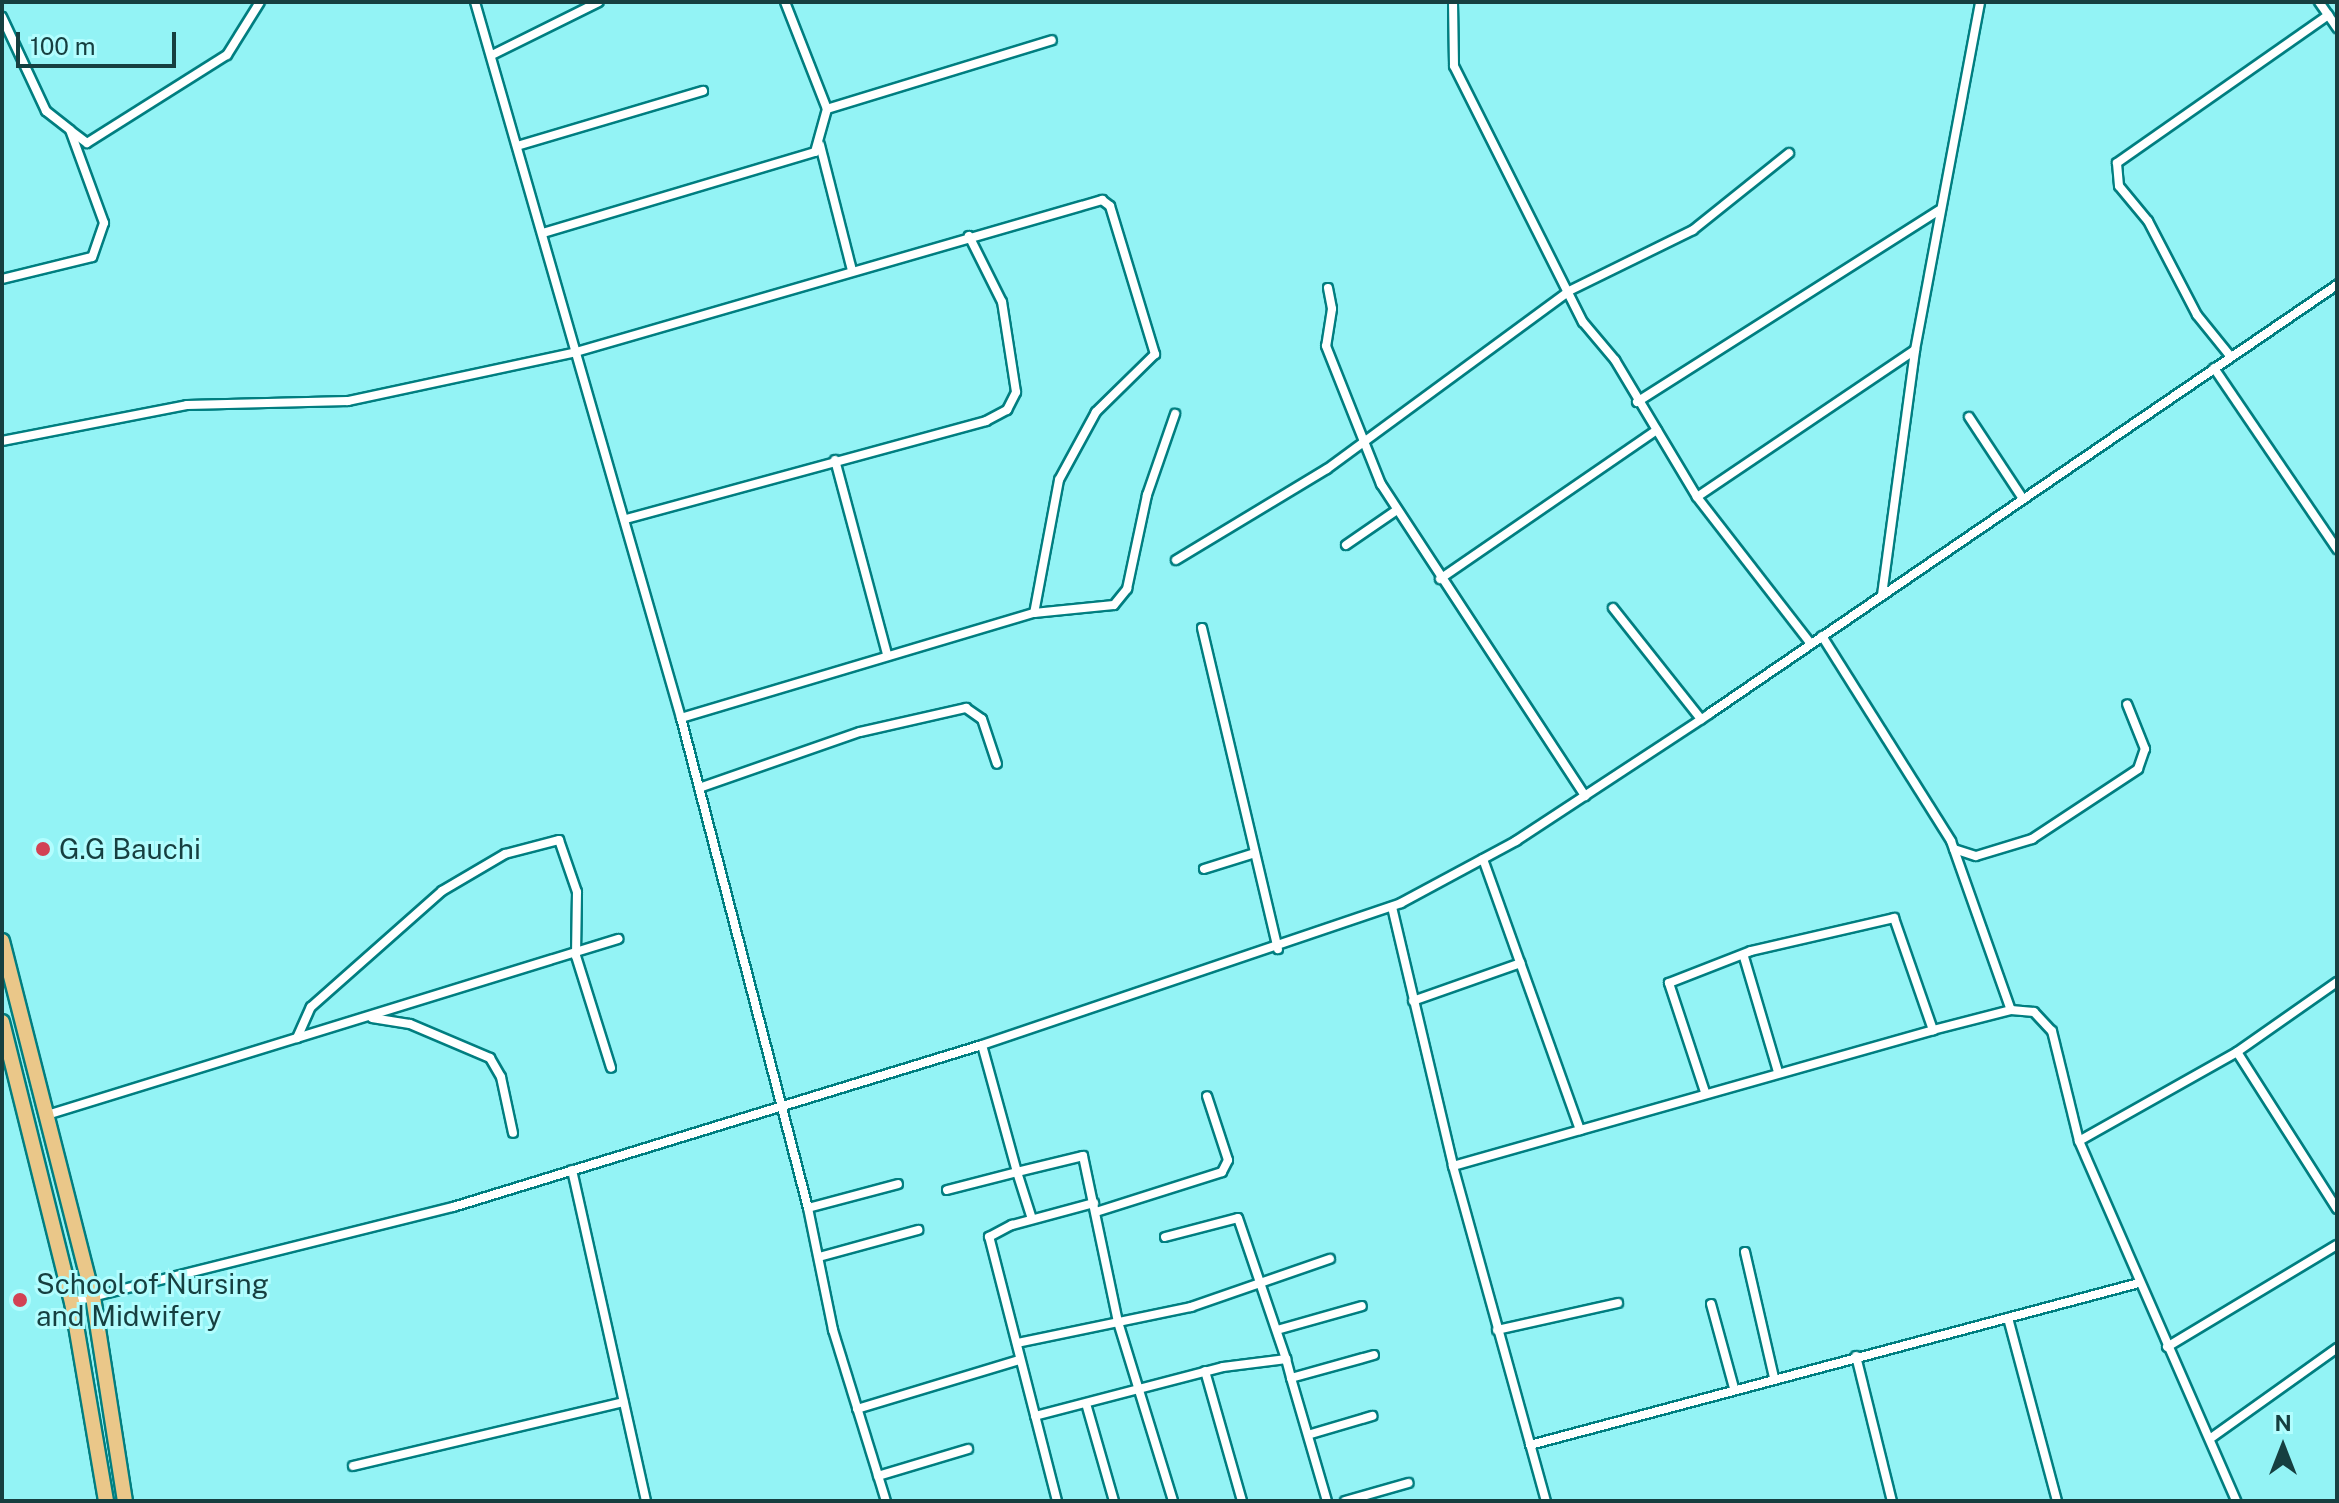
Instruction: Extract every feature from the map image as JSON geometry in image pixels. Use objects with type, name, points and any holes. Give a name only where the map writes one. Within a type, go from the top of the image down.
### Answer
[{"type":"main road","points":[[2,941],[93,1297],[125,1501]]},
{"type":"main road","points":[[2,1022],[72,1302],[106,1501]]},
{"type":"street","points":[[2,17],[46,111],[87,143],[227,55],[260,2]]},
{"type":"street","points":[[475,2],[681,718],[857,1409],[886,1501]]},
{"type":"street","points":[[492,55],[599,2]]},
{"type":"street","points":[[785,2],[827,109],[820,145],[852,271]]},
{"type":"street","points":[[1453,2],[1454,66],[1569,291],[1697,497],[1811,644]]},
{"type":"street","points":[[1882,595],[1915,350],[1980,2]]},
{"type":"street","points":[[2319,2],[2337,28]]},
{"type":"street","points":[[2231,357],[2197,315],[2148,221],[2119,186],[2117,163],[2328,15]]},
{"type":"street","points":[[827,109],[1052,40]]},
{"type":"street","points":[[517,146],[703,91]]},
{"type":"street","points":[[2,279],[92,257],[102,209],[70,130]]},
{"type":"street","points":[[543,233],[820,145]]},
{"type":"street","points":[[1176,560],[1363,442],[1569,291],[1693,230],[1789,153]]},
{"type":"street","points":[[2,441],[187,405],[285,398],[348,401],[576,352],[1089,200],[1106,202],[1154,347],[1151,359],[1096,412],[1059,480],[1034,613]]},
{"type":"street","points":[[1637,402],[1939,210]]},
{"type":"street","points":[[626,519],[986,421],[1007,410],[1016,392],[1002,302],[969,236]]},
{"type":"street","points":[[72,1302],[453,1207],[982,1045],[1278,949],[1392,907],[1483,859],[1585,796],[2337,285]]},
{"type":"street","points":[[1328,288],[1332,309],[1326,346],[1363,442],[1397,510],[1585,796]]},
{"type":"street","points":[[1697,497],[1915,350]]},
{"type":"street","points":[[2214,368],[2337,549]]},
{"type":"street","points":[[681,718],[887,654],[1034,613],[1114,605],[1127,589],[1147,495],[1175,414]]},
{"type":"street","points":[[1969,417],[2023,499]]},
{"type":"street","points":[[1440,579],[1657,430]]},
{"type":"street","points":[[835,460],[887,654]]},
{"type":"street","points":[[1346,545],[1397,510]]},
{"type":"street","points":[[1613,608],[1701,719]]},
{"type":"street","points":[[1202,628],[1278,949]]},
{"type":"street","points":[[1822,636],[1954,849],[2011,1010]]},
{"type":"street","points":[[1954,849],[1976,856],[2032,839],[2138,769],[2145,749],[2127,704]]},
{"type":"street","points":[[699,788],[860,732],[966,708],[982,719],[997,764]]},
{"type":"street","points":[[297,1038],[311,1007],[383,937],[477,868],[537,844],[559,840],[568,857],[577,892],[576,956],[611,1068]]},
{"type":"street","points":[[1204,869],[1255,853]]},
{"type":"street","points":[[1483,859],[1580,1130]]},
{"type":"street","points":[[1392,907],[1453,1166],[1546,1501]]},
{"type":"street","points":[[1705,1092],[1669,983],[1744,957],[1894,918],[1933,1030]]},
{"type":"street","points":[[47,1115],[576,956],[618,939]]},
{"type":"street","points":[[1744,957],[1778,1072]]},
{"type":"street","points":[[1413,1001],[1521,963]]},
{"type":"street","points":[[2079,1141],[2237,1052],[2337,982]]},
{"type":"street","points":[[1453,1166],[1705,1092],[1933,1030],[2011,1010],[2034,1012],[2052,1031],[2079,1141],[2236,1501]]},
{"type":"street","points":[[367,1018],[410,1024],[490,1058],[501,1077],[513,1133]]},
{"type":"street","points":[[982,1045],[1032,1219]]},
{"type":"street","points":[[2237,1052],[2337,1209]]},
{"type":"street","points":[[1057,1501],[989,1237],[1032,1219],[1095,1208],[1222,1172],[1228,1160],[1207,1096]]},
{"type":"street","points":[[947,1190],[1080,1155],[1095,1208],[1118,1322],[1173,1501]]},
{"type":"street","points":[[572,1170],[646,1501]]},
{"type":"street","points":[[808,1208],[898,1184]]},
{"type":"street","points":[[1165,1237],[1238,1218],[1264,1283],[1291,1378],[1311,1434],[1327,1501]]},
{"type":"street","points":[[819,1257],[918,1230]]},
{"type":"street","points":[[2167,1347],[2337,1245]]},
{"type":"street","points":[[1745,1252],[1774,1378]]},
{"type":"street","points":[[1017,1343],[1118,1322],[1264,1283],[1330,1259]]},
{"type":"street","points":[[1530,1445],[1734,1388],[2139,1283]]},
{"type":"street","points":[[1497,1330],[1618,1303]]},
{"type":"street","points":[[1711,1304],[1734,1388]]},
{"type":"street","points":[[1277,1330],[1362,1306]]},
{"type":"street","points":[[2008,1318],[2057,1501]]},
{"type":"street","points":[[2211,1438],[2337,1348]]},
{"type":"street","points":[[1291,1378],[1374,1355]]},
{"type":"street","points":[[1856,1356],[1892,1501]]},
{"type":"street","points":[[1035,1416],[1087,1407],[1205,1371],[1286,1359]]},
{"type":"street","points":[[857,1409],[1019,1360]]},
{"type":"street","points":[[1205,1371],[1242,1501]]},
{"type":"street","points":[[353,1466],[624,1402]]},
{"type":"street","points":[[1087,1407],[1114,1501]]},
{"type":"street","points":[[1311,1434],[1372,1416]]},
{"type":"street","points":[[878,1476],[968,1449]]},
{"type":"street","points":[[1345,1501],[1408,1483]]},
{"type":"place","name":"G.G Bauchi","points":[[43,849]]},
{"type":"place","name":"School of Nursing and Midwifery","points":[[20,1300]]}]
